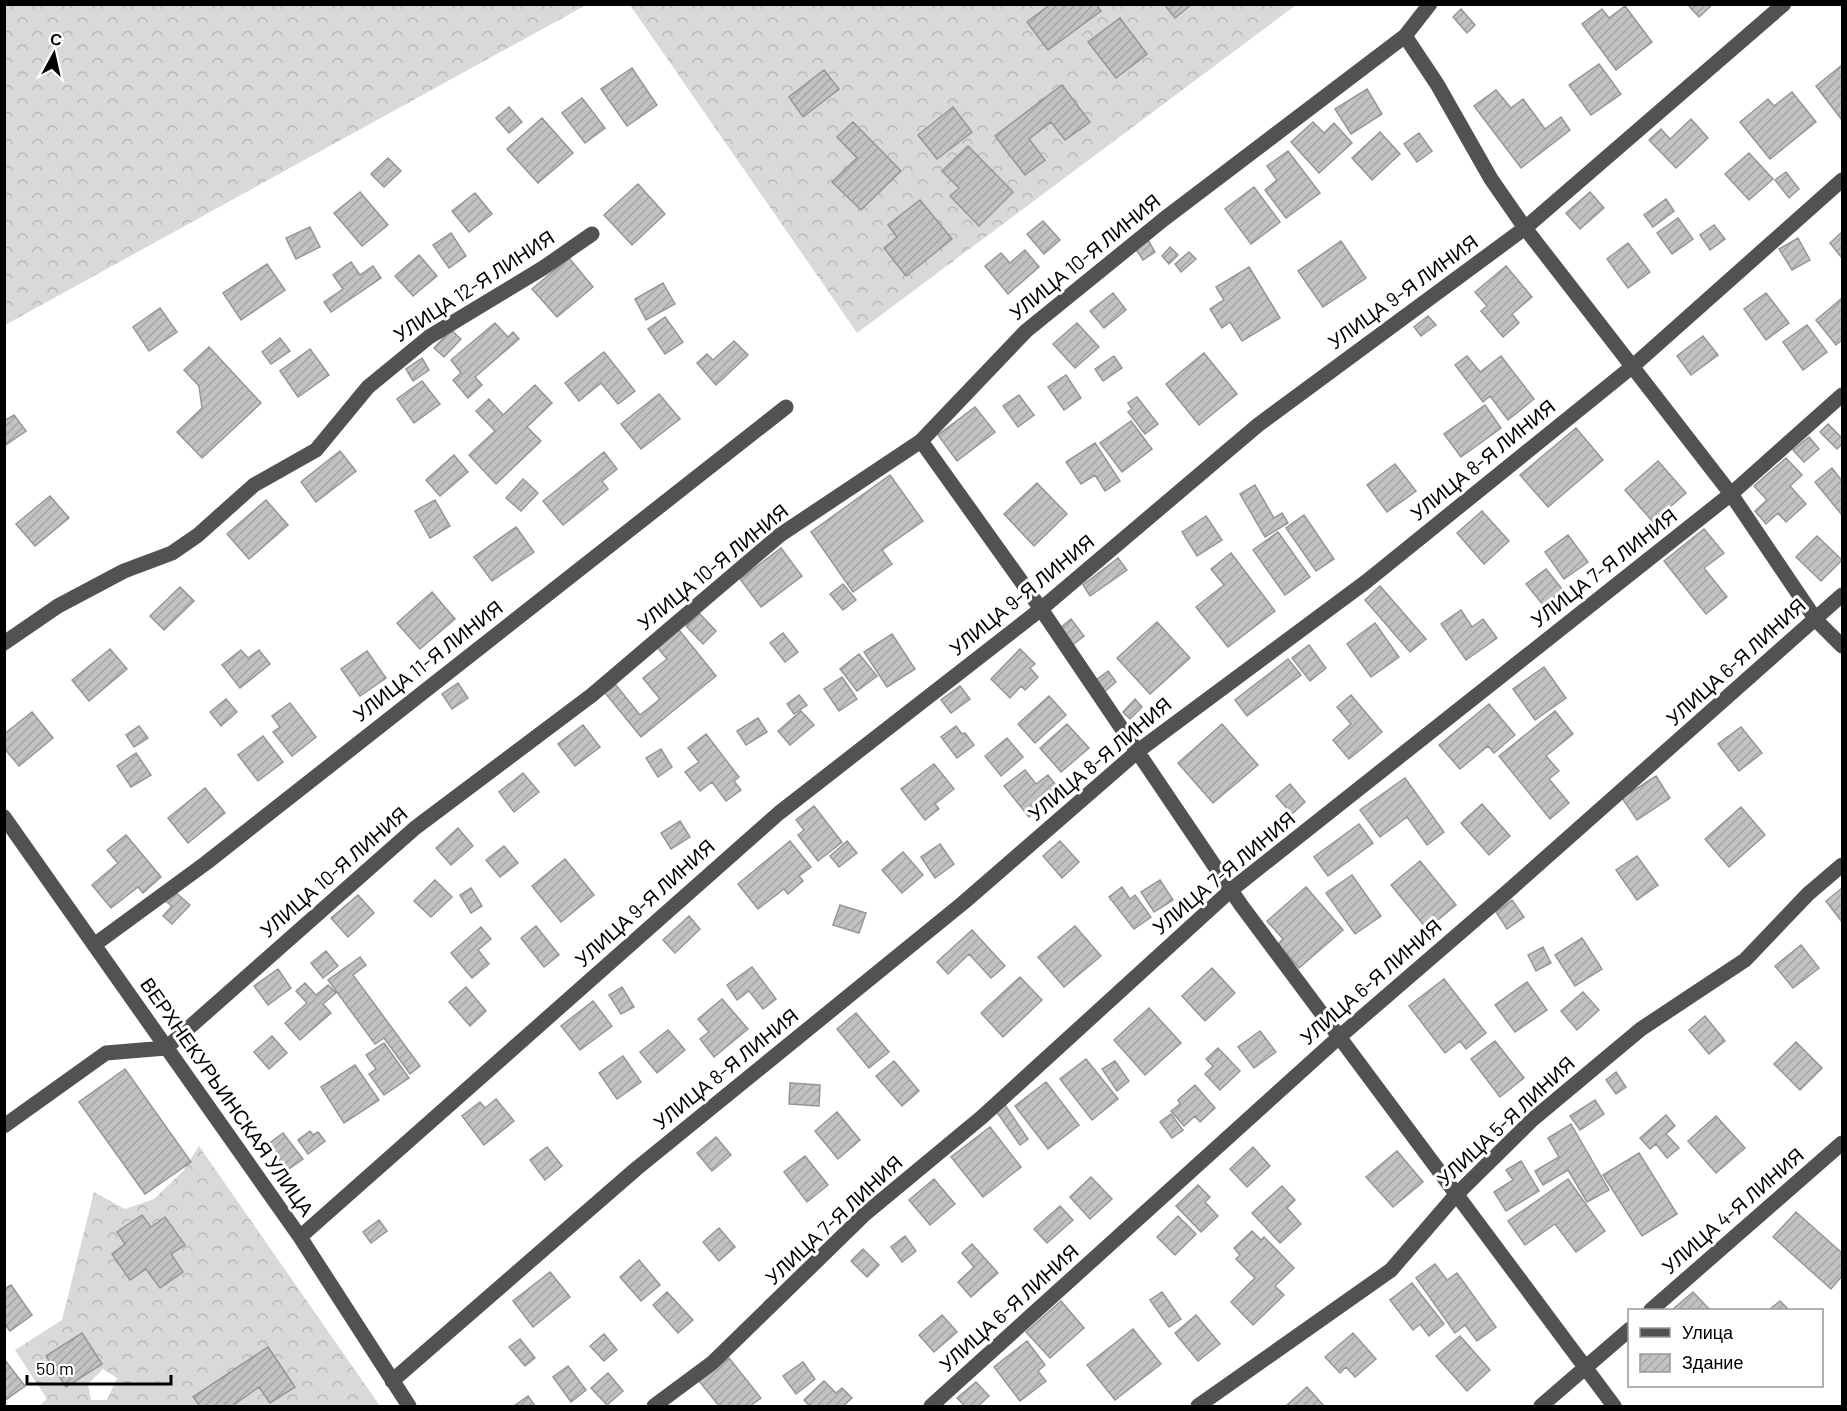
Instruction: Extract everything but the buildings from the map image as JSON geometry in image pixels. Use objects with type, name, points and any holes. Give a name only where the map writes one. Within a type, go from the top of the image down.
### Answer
[{"type":"street","name":"УЛИЦА 10-Я ЛИНИЯ","points":[[166,1048],[415,828],[592,695],[780,535],[921,441],[1026,331],[1164,219],[1405,36],[1430,4]]},
{"type":"street","name":"УЛИЦА 9-Я ЛИНИЯ","points":[[300,1237],[779,813],[1041,609],[1258,425],[1525,228],[1784,4]]},
{"type":"street","points":[[1405,36],[1437,84],[1491,179],[1525,228],[1731,494],[1816,620],[1842,646]]},
{"type":"street","name":"УЛИЦА 8-Я ЛИНИЯ","points":[[392,1381],[636,1168],[963,903],[1138,751],[1367,581],[1633,366],[1842,180]]},
{"type":"street","name":"УЛИЦА 12-Я ЛИНИЯ","points":[[4,644],[58,606],[124,571],[172,553],[198,535],[254,485],[316,450],[368,387],[429,337],[543,268],[592,234]]},
{"type":"street","name":"УЛИЦА 7-Я ЛИНИЯ","points":[[654,1407],[712,1364],[865,1214],[982,1117],[1231,891],[1731,494],[1842,395]]},
{"type":"street","name":"УЛИЦА 11-Я ЛИНИЯ","points":[[94,945],[206,863],[786,407]]},
{"type":"street","points":[[921,441],[1041,609],[1231,891],[1455,1196],[1614,1407]]},
{"type":"street","name":"УЛИЦА 6-Я ЛИНИЯ","points":[[931,1407],[1338,1038],[1506,893],[1842,595]]},
{"type":"street","name":"ВЕРХНЕКУРЬИНСКАЯ УЛИЦА","points":[[4,817],[300,1237],[409,1407]]},
{"type":"street","name":"УЛИЦА 5-Я ЛИНИЯ","points":[[1198,1407],[1391,1270],[1455,1196],[1532,1120],[1641,1029],[1745,960],[1808,894],[1842,865]]},
{"type":"street","points":[[4,1126],[106,1053],[166,1048]]},
{"type":"street","name":"УЛИЦА 4-Я ЛИНИЯ","points":[[1653,1309],[1842,1143]]},
{"type":"street","points":[[1541,1407],[1628,1330]]},
{"type":"green space","points":[[5,4],[586,4],[586,5],[5,325]]},
{"type":"green space","points":[[630,5],[1296,5],[857,333]]},
{"type":"green space","points":[[199,1146],[380,1406],[39,1406],[47,1399],[15,1350],[62,1320],[94,1192],[125,1209],[154,1199],[183,1171]],"holes":[[[103,1369],[117,1378],[107,1400],[91,1400],[88,1384]]]}]
